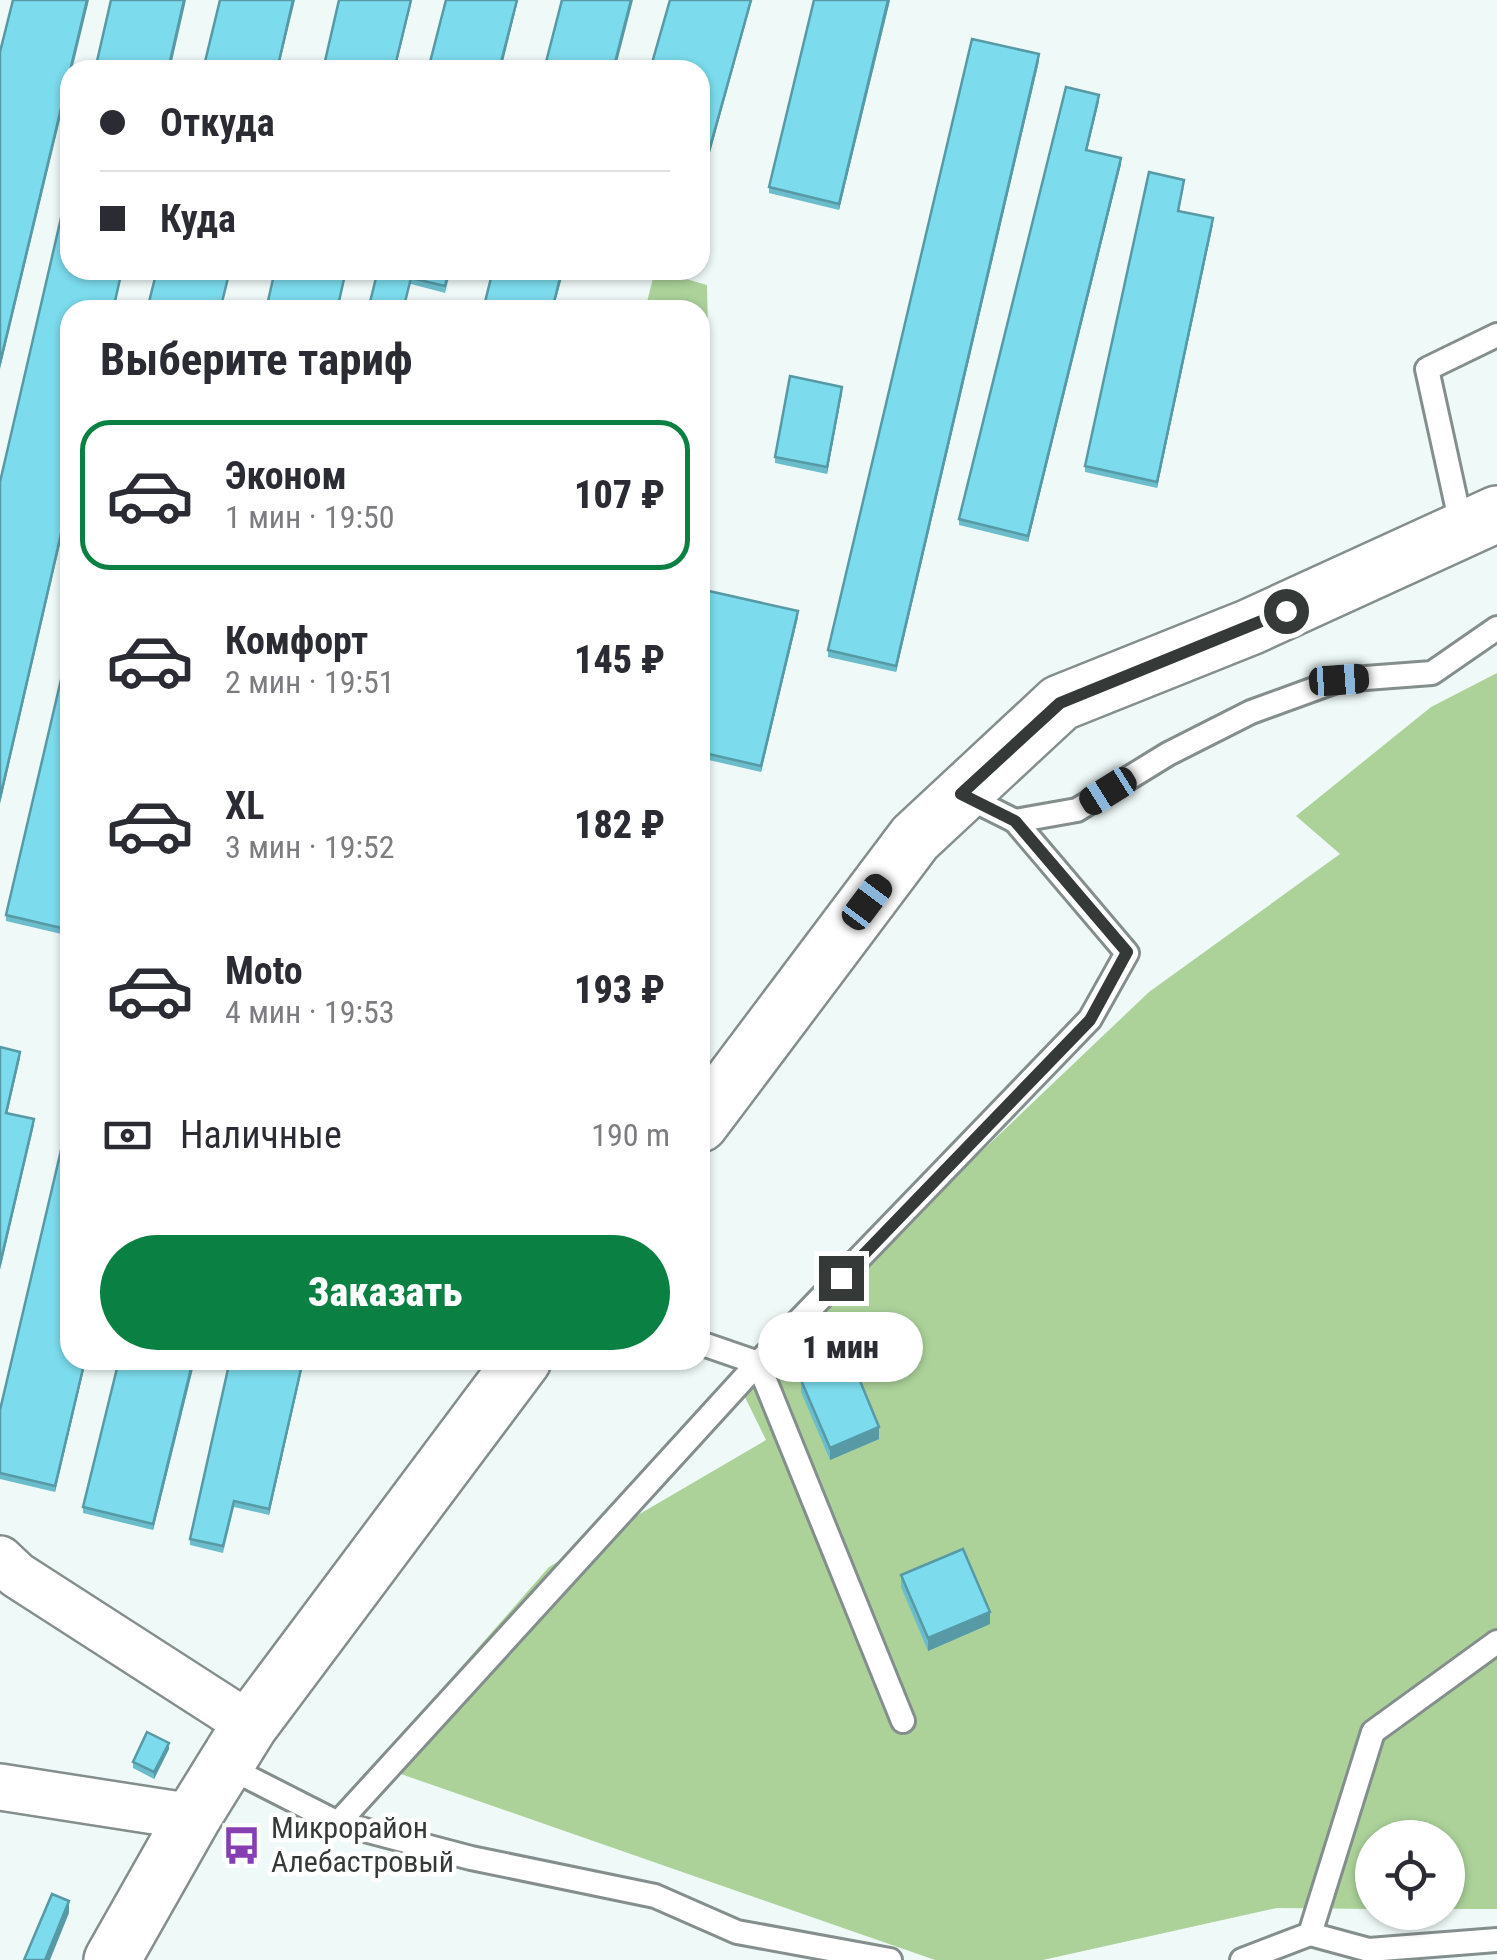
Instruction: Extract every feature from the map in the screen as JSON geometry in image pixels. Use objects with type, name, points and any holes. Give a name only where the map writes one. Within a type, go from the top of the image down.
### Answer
[{"type":"street","points":[[710,1111],[914,838],[1060,703],[1250,627],[1480,522]]},
{"type":"street","points":[[112,1960],[237,1745],[517,1370]]},
{"type":"street","points":[[0,1559],[237,1745]]},
{"type":"street","points":[[0,1787],[192,1817]]},
{"type":"lane","points":[[1480,522],[1426,370],[1497,335]]},
{"type":"lane","points":[[1015,821],[1078,810],[1201,737],[1251,712],[1321,686],[1339,680],[1432,673],[1497,628]]},
{"type":"lane","points":[[338,1823],[758,1364],[1090,1020],[1127,952],[1015,821],[961,794]]},
{"type":"lane","points":[[710,1347],[758,1364],[903,1721]]},
{"type":"lane","points":[[1310,1934],[1373,1732],[1497,1642]]},
{"type":"lane","points":[[237,1745],[338,1823],[472,1858],[655,1896],[737,1932],[890,1960]]},
{"type":"lane","points":[[1242,1960],[1310,1934],[1369,1950],[1497,1940]]},
{"type":"green space","points":[[652,280],[690,280],[707,285],[707,300],[648,300]]},
{"type":"green space","points":[[1497,673],[1497,1909],[1465,1909],[1465,1820],[1355,1820],[1355,1909],[1277,1908],[1043,1960],[935,1960],[375,1765],[549,1567],[766,1440],[738,1383],[1149,992],[1340,854],[1296,816],[1431,707]]},
{"type":"building","points":[[13,0],[87,0],[73,60],[60,60],[60,113],[0,363],[0,52]]},
{"type":"building","points":[[111,0],[184,0],[170,60],[97,60]]},
{"type":"building","points":[[220,0],[293,0],[279,60],[205,60]]},
{"type":"building","points":[[339,0],[411,0],[396,60],[325,60]]},
{"type":"building","points":[[446,0],[517,0],[502,60],[431,60]]},
{"type":"building","points":[[562,0],[631,0],[616,60],[547,60]]},
{"type":"building","points":[[670,0],[751,0],[710,147],[710,60],[653,60]]},
{"type":"building","points":[[814,0],[888,0],[839,204],[769,187]]},
{"type":"building","points":[[972,39],[1039,54],[896,666],[828,650]]},
{"type":"building","points":[[1066,87],[1099,95],[1086,150],[1121,158],[1028,536],[959,519]]},
{"type":"building","points":[[1149,172],[1184,180],[1178,211],[1213,218],[1157,482],[1085,466]]},
{"type":"building","points":[[60,222],[60,280],[120,280],[115,300],[60,300],[60,538],[0,798],[0,482]]},
{"type":"building","points":[[154,280],[228,280],[222,300],[150,300]]},
{"type":"building","points":[[273,280],[344,280],[339,300],[268,300]]},
{"type":"building","points":[[376,280],[410,280],[406,300],[370,300]]},
{"type":"building","points":[[420,280],[446,280],[445,286]]},
{"type":"building","points":[[490,280],[560,280],[554,300],[486,300]]},
{"type":"building","points":[[790,376],[842,387],[827,467],[775,457]]},
{"type":"building","points":[[710,591],[798,611],[761,766],[710,754]]},
{"type":"building","points":[[60,684],[60,928],[6,915]]},
{"type":"building","points":[[0,1047],[20,1052],[6,1113],[34,1119],[0,1264]]},
{"type":"building","points":[[60,1155],[60,1370],[83,1370],[55,1486],[0,1473],[0,1410]]},
{"type":"building","points":[[851,1359],[879,1427],[830,1448],[801,1380]]},
{"type":"building","points":[[117,1370],[191,1370],[153,1524],[83,1507]]},
{"type":"building","points":[[228,1370],[301,1370],[269,1509],[234,1501],[223,1546],[190,1539]]},
{"type":"building","points":[[963,1549],[990,1612],[928,1638],[901,1575]]},
{"type":"building","points":[[147,1732],[169,1743],[154,1772],[133,1762]]},
{"type":"building","points":[[52,1894],[69,1901],[45,1960],[24,1960]]},
{"type":"place","name":"Микрорайон Алебастровый","points":[[241,1845]]},
{"type":"route","points":[[841,1278],[1090,1020],[1127,952],[1015,821],[961,794],[1060,703],[1286,611]]}]
